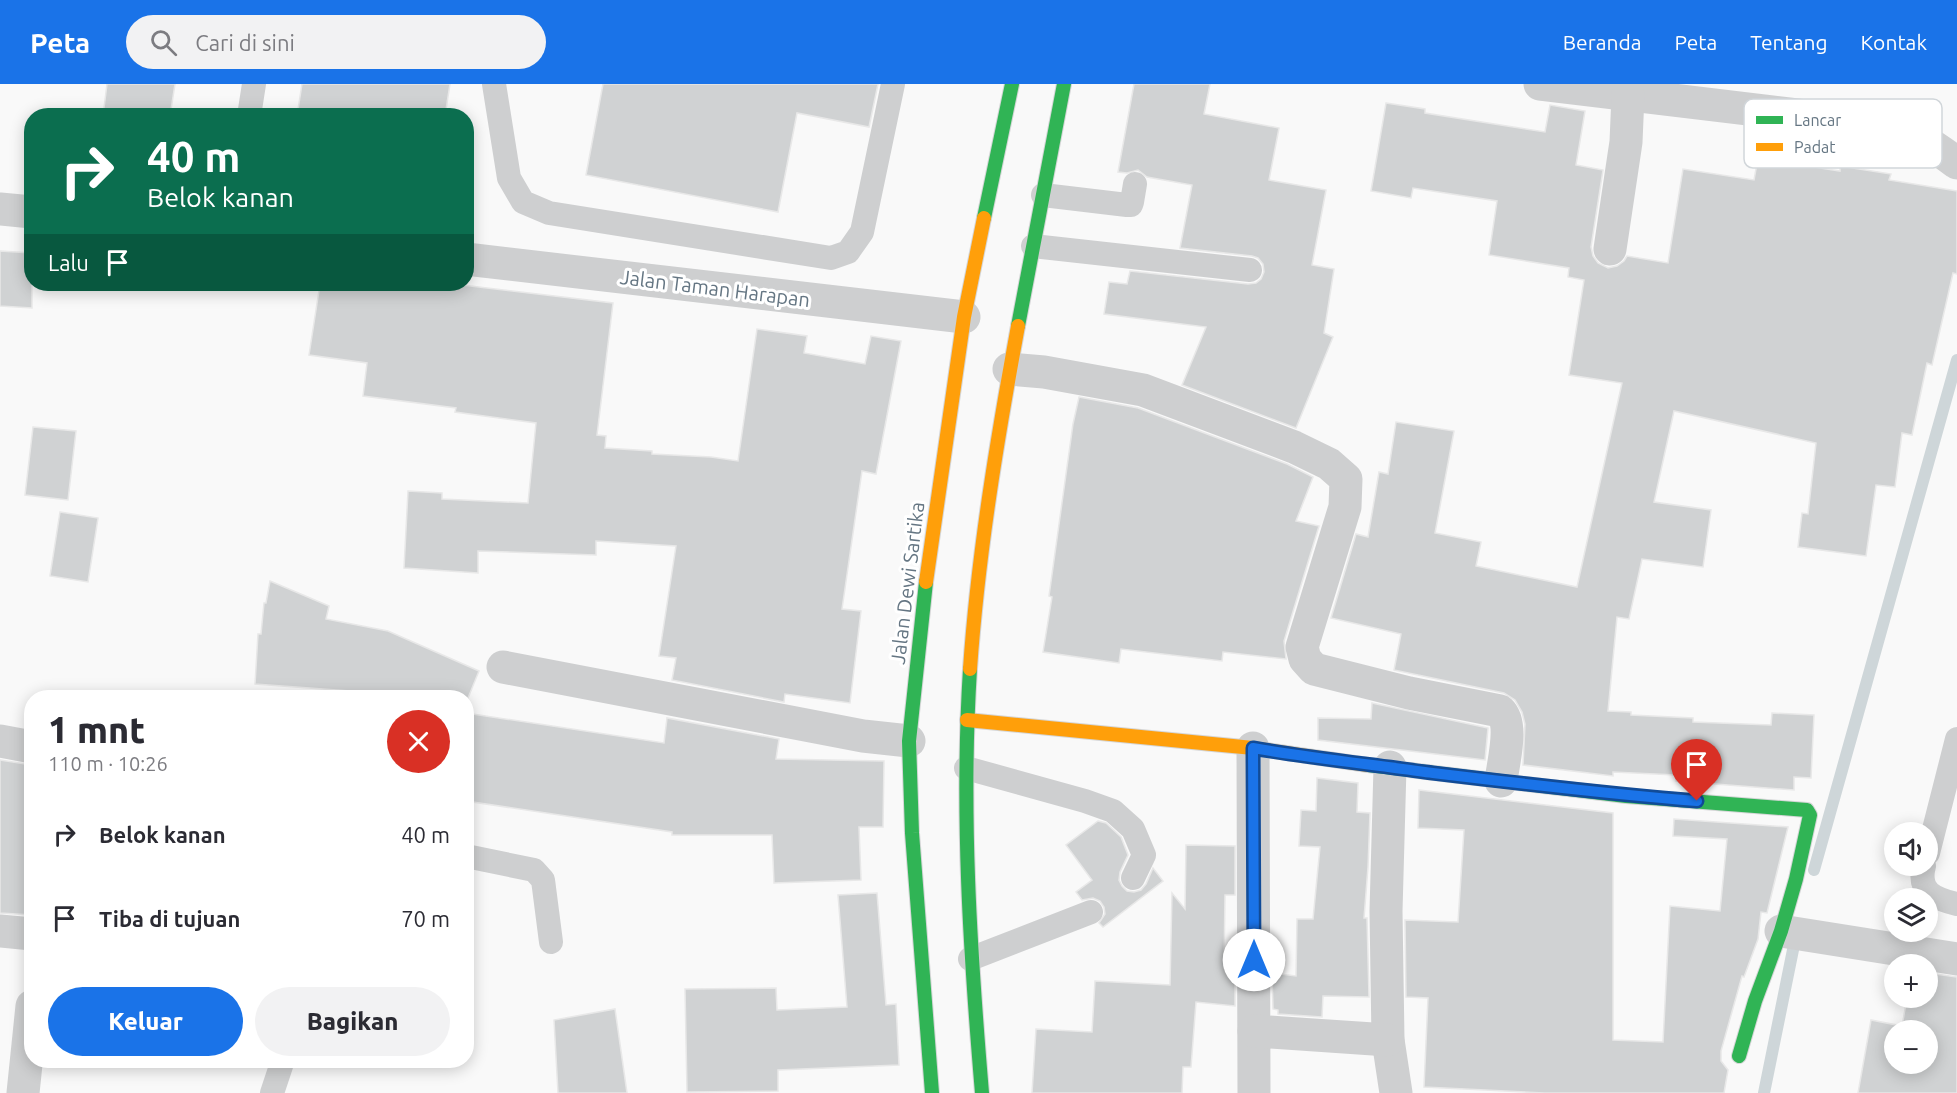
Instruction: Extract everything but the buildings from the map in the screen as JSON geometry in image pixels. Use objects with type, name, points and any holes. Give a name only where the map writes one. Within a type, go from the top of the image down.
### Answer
[{"type":"main road","name":"Jalan Dewi Sartika","points":[[932,1093],[912,833],[909,741],[930,543],[964,317],[1012,84]]},
{"type":"main road","points":[[982,1093],[970,959],[965,834],[967,720],[982,549],[1009,369],[1064,84]]},
{"type":"main road","points":[[967,720],[1253,748],[1325,760],[1626,796],[1807,810],[1810,815],[1796,879],[1792,933],[1755,1001],[1739,1056]]},
{"type":"street","points":[[1540,84],[1744,109]]},
{"type":"street","points":[[1610,249],[1626,142],[1628,95]]},
{"type":"street","points":[[1942,153],[1957,163]]},
{"type":"street","points":[[0,209],[24,211]]},
{"type":"street","name":"Jalan Taman Harapan","points":[[474,260],[964,317]]},
{"type":"street","points":[[1009,369],[1044,372],[1143,390],[1294,447],[1329,464],[1346,478],[1346,507],[1302,647],[1305,659],[1314,669],[1409,693],[1500,711],[1505,716],[1508,725],[1501,781]]},
{"type":"street","points":[[503,667],[863,736],[909,741]]},
{"type":"street","points":[[0,741],[24,746]]},
{"type":"street","points":[[1253,748],[1254,1093]]},
{"type":"street","points":[[1389,767],[1386,911],[1388,1040],[1396,1093]]},
{"type":"street","points":[[0,931],[24,933]]},
{"type":"street","points":[[1792,933],[1957,959]]},
{"type":"street","points":[[1254,1031],[1388,1040]]},
{"type":"street","points":[[23,1093],[26,1068]]},
{"type":"lane","points":[[250,108],[254,84]]},
{"type":"lane","points":[[494,84],[509,178],[523,202],[549,213],[831,258],[848,252],[862,232],[893,84]]},
{"type":"lane","points":[[1043,195],[1131,205],[1135,184]]},
{"type":"lane","points":[[1033,246],[1250,270]]},
{"type":"lane","points":[[1936,822],[1957,739]]},
{"type":"lane","points":[[966,768],[1113,811],[1133,829],[1144,855],[1132,878]]},
{"type":"lane","points":[[474,858],[534,870],[543,880],[551,942]]},
{"type":"lane","points":[[1923,876],[1922,881],[1926,890],[1936,898],[1957,904]]},
{"type":"lane","points":[[970,959],[1091,912]]},
{"type":"lane","points":[[272,1093],[280,1068]]},
{"type":"waterway","points":[[1814,870],[1957,360]]},
{"type":"waterway","points":[[1764,1093],[1796,935]]},
{"type":"traffic: fast","points":[[984,218],[1012,84]]},
{"type":"traffic: fast","points":[[1018,326],[1064,84]]},
{"type":"traffic: fast","points":[[926,582],[909,741],[912,833],[932,1093]]},
{"type":"traffic: fast","points":[[970,669],[966,775],[968,881],[982,1093]]},
{"type":"traffic: fast","points":[[1368,765],[1626,796],[1807,810],[1810,815],[1796,879],[1739,1056]]},
{"type":"traffic: slow","points":[[926,582],[964,317],[984,218]]},
{"type":"traffic: slow","points":[[970,669],[989,497],[1018,326]]},
{"type":"traffic: slow","points":[[967,720],[1253,748],[1368,765]]},
{"type":"route","points":[[1254,960],[1253,748],[1325,760],[1626,796],[1697,801]]}]
